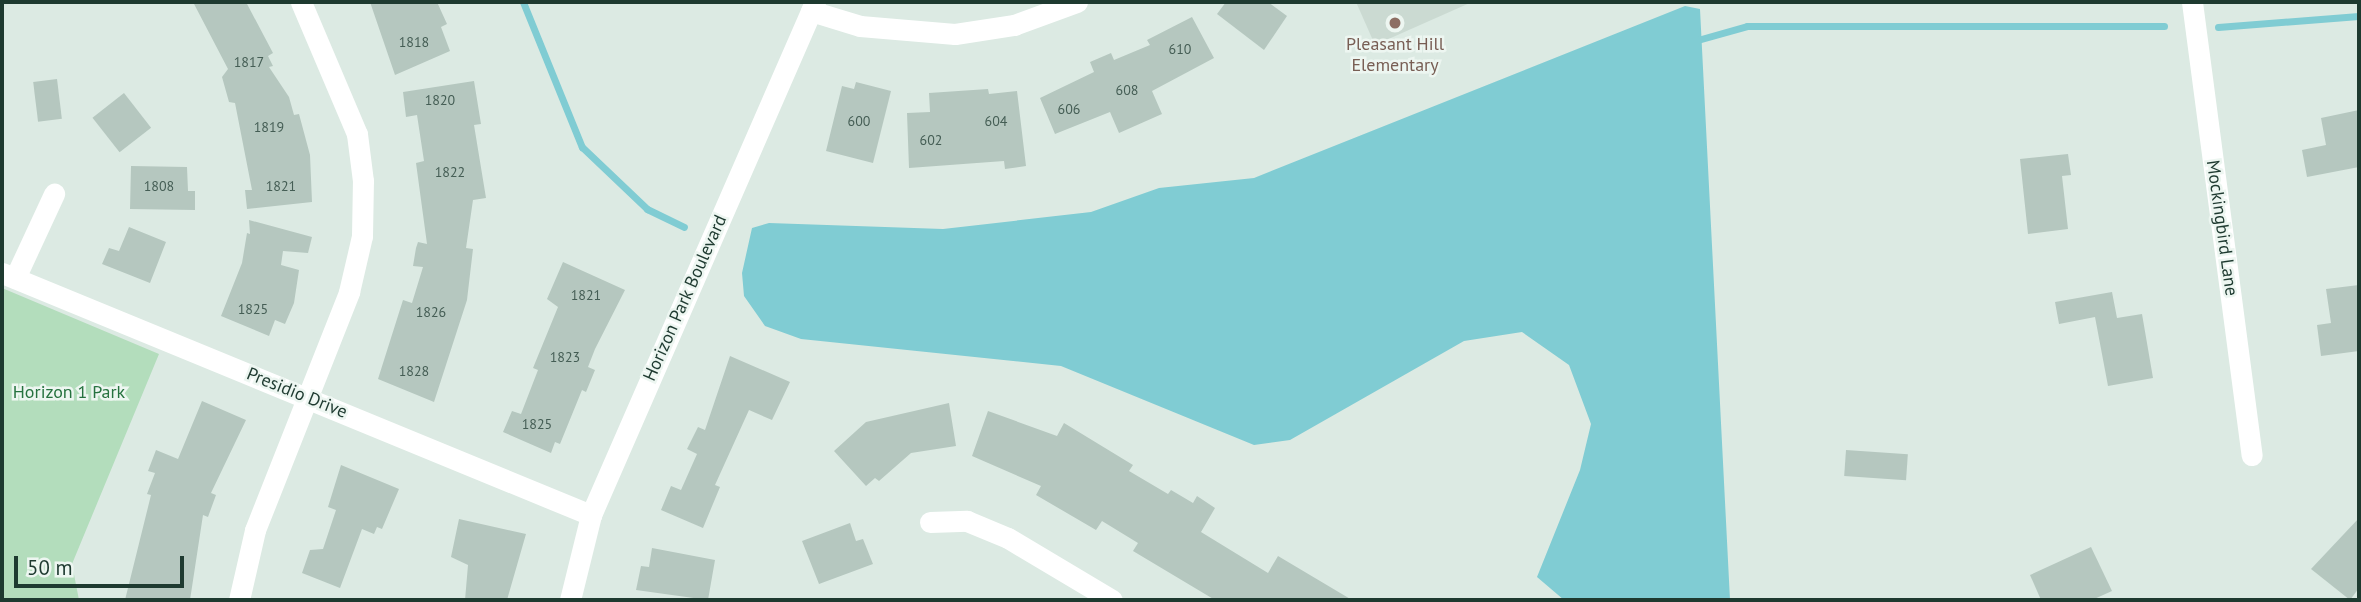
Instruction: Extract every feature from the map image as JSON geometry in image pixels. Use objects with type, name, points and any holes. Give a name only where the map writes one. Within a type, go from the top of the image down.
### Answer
[{"type":"street","points":[[239,600],[255,530],[349,292],[362,236],[363,181],[357,134],[301,2]]},
{"type":"street","points":[[813,7],[884,30],[955,34],[1014,25],[1077,2]]},
{"type":"street","name":"Mockingbird Lane","points":[[2192,2],[2252,455]]},
{"type":"street","name":"Horizon Park Boulevard","points":[[570,600],[591,515],[813,7]]},
{"type":"street","points":[[8,276],[54,194]]},
{"type":"street","name":"Presidio Drive","points":[[8,276],[591,515]]},
{"type":"street","points":[[930,522],[967,521],[1009,538],[1112,600]]},
{"type":"shaded area","name":"Pleasant Hill Elementary","points":[[1356,2],[1472,2],[1375,45]]},
{"type":"green space","name":"Horizon 1 Park","points":[[2,288],[159,354],[72,564],[79,600],[2,600]]},
{"type":"water","points":[[1685,6],[1700,9],[1730,600],[1564,600],[1537,577],[1580,470],[1591,424],[1569,365],[1522,332],[1464,341],[1290,440],[1254,445],[1061,366],[801,339],[765,326],[744,296],[742,273],[752,228],[769,223],[943,229],[1091,212],[1159,188],[1254,178]]},
{"type":"building","points":[[193,2],[246,2],[273,53],[268,56],[273,66],[269,67],[289,97],[294,115],[299,114],[310,155],[312,202],[247,209],[245,190],[252,190],[235,103],[229,102],[222,77],[228,69]]},
{"type":"building","points":[[370,2],[437,2],[447,24],[441,27],[450,51],[395,75]]},
{"type":"building","points":[[1226,2],[1268,2],[1287,16],[1264,50],[1217,14]]},
{"type":"building","points":[[1192,17],[1214,58],[1152,91],[1162,114],[1119,133],[1110,112],[1055,134],[1040,98],[1094,72],[1090,62],[1111,53],[1114,60],[1150,45],[1147,40]]},
{"type":"building","points":[[57,79],[62,119],[38,122],[33,82]]},
{"type":"building","points":[[474,81],[481,124],[474,125],[486,198],[473,200],[466,248],[473,249],[467,300],[434,402],[378,379],[403,300],[412,303],[423,267],[413,266],[418,242],[427,244],[416,163],[424,161],[417,115],[406,117],[403,92]]},
{"type":"building","points":[[856,82],[891,91],[873,163],[826,151],[842,86],[854,89]]},
{"type":"building","points":[[988,89],[989,94],[1017,91],[1026,166],[1005,169],[1004,161],[909,168],[907,113],[930,112],[929,93]]},
{"type":"building","points":[[124,93],[151,128],[120,152],[92,118]]},
{"type":"building","points":[[2359,110],[2359,167],[2307,177],[2302,150],[2326,145],[2321,118]]},
{"type":"building","points":[[2068,154],[2071,175],[2062,176],[2068,229],[2028,234],[2020,159]]},
{"type":"building","points":[[131,166],[187,167],[188,191],[195,191],[195,210],[130,209]]},
{"type":"building","points":[[249,220],[312,237],[308,253],[283,251],[281,265],[299,270],[294,303],[285,324],[275,320],[269,336],[221,316],[242,263],[247,233],[250,234]]},
{"type":"building","points":[[129,227],[166,242],[150,283],[102,264],[109,248],[119,251]]},
{"type":"building","points":[[563,262],[625,290],[588,367],[595,370],[586,392],[582,390],[560,444],[555,442],[551,453],[503,432],[512,411],[521,414],[538,370],[533,368],[558,307],[547,299]]},
{"type":"building","points":[[2359,285],[2359,351],[2321,356],[2317,325],[2331,323],[2326,289]]},
{"type":"building","points":[[2112,292],[2117,318],[2142,314],[2153,378],[2108,386],[2095,317],[2059,324],[2055,302]]},
{"type":"building","points":[[730,356],[790,382],[772,420],[749,410],[715,485],[720,487],[703,528],[661,510],[671,486],[681,490],[697,454],[687,449],[698,427],[705,430]]},
{"type":"building","points":[[202,401],[246,420],[211,493],[216,495],[208,517],[203,515],[190,600],[125,600],[151,495],[147,494],[155,473],[148,471],[156,450],[178,459]]},
{"type":"building","points":[[949,403],[956,446],[911,453],[879,481],[875,478],[866,486],[834,451],[866,422]]},
{"type":"building","points":[[988,411],[1057,436],[1064,423],[1133,465],[1129,471],[1168,494],[1171,490],[1193,503],[1197,496],[1215,508],[1201,532],[1268,573],[1278,556],[1352,600],[1215,600],[1133,551],[1138,543],[1102,521],[1096,530],[1036,495],[1041,486],[972,456]]},
{"type":"building","points":[[1846,450],[1908,454],[1906,480],[1844,476]]},
{"type":"building","points":[[341,465],[399,489],[382,529],[377,527],[374,534],[362,529],[340,588],[302,573],[310,550],[323,549],[336,510],[328,507]]},
{"type":"building","points":[[2359,518],[2359,588],[2350,600],[2311,569]]},
{"type":"building","points":[[459,519],[526,534],[507,600],[465,600],[468,565],[451,557]]},
{"type":"building","points":[[850,523],[856,541],[863,539],[873,564],[819,584],[802,541]]},
{"type":"building","points":[[2091,547],[2112,591],[2092,600],[2041,600],[2030,575]]},
{"type":"building","points":[[652,548],[715,560],[708,600],[636,590],[641,566],[649,567]]},
{"type":"waterway","points":[[523,2],[582,147],[647,209],[684,227]]},
{"type":"waterway","points":[[2218,27],[2359,16]]},
{"type":"waterway","points":[[1694,41],[1747,26],[2164,26]]},
{"type":"place","name":"Pleasant Hill Elementary","points":[[1395,23]]}]
